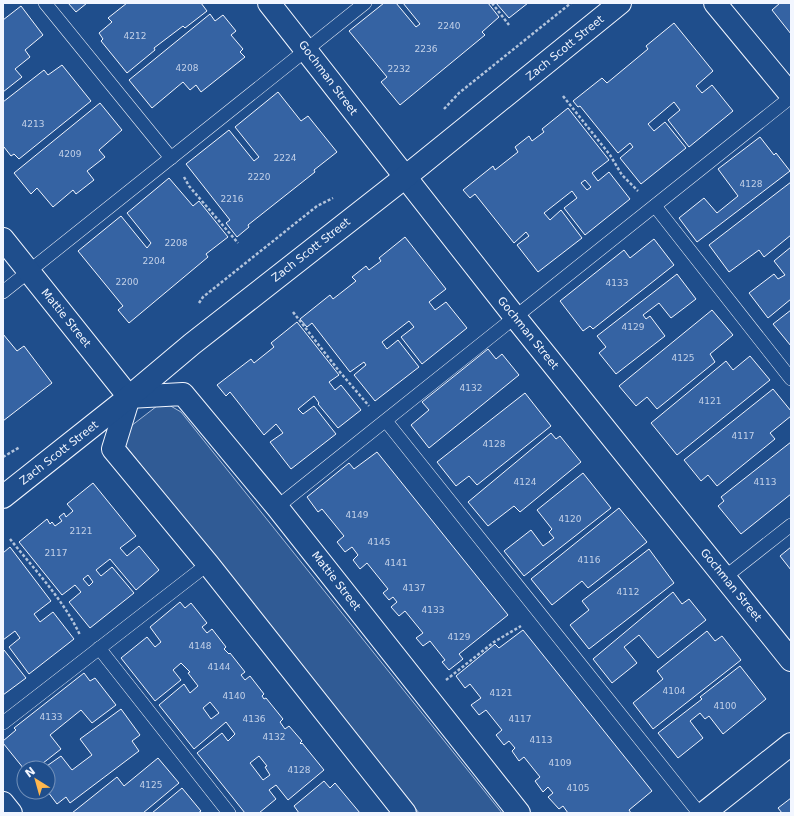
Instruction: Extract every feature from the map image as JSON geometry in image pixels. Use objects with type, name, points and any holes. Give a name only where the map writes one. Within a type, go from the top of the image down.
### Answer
[{"type":"street","name":"Gochman Street","points":[[268,3],[307,50],[404,178],[791,660]]},
{"type":"street","name":"Zach Scott Street","points":[[3,497],[129,397],[202,336],[404,178],[620,3]]},
{"type":"street","points":[[715,3],[791,96]]},
{"type":"street","name":"Mattie Street","points":[[3,239],[129,397],[183,394],[277,507],[519,813]]},
{"type":"street","points":[[129,397],[113,449],[208,564],[405,813]]},
{"type":"street","points":[[710,811],[791,744]]},
{"type":"street","points":[[3,803],[11,813]]},
{"type":"lane","points":[[45,3],[171,158]]},
{"type":"lane","points":[[3,292],[365,3]]},
{"type":"lane","points":[[277,507],[791,96]]},
{"type":"lane","points":[[655,206],[791,379]]},
{"type":"lane","points":[[384,422],[539,613],[710,811]]},
{"type":"lane","points":[[725,577],[791,525]]},
{"type":"lane","points":[[3,723],[208,564]]},
{"type":"lane","points":[[95,651],[229,813]]},
{"type":"path","points":[[492,3],[509,25]]},
{"type":"path","points":[[444,110],[459,93],[571,3]]},
{"type":"path","points":[[563,96],[610,155],[622,175],[655,206]]},
{"type":"path","points":[[171,158],[189,186],[238,243]]},
{"type":"path","points":[[198,304],[203,298],[318,206],[336,196]]},
{"type":"path","points":[[293,312],[384,422]]},
{"type":"path","points":[[10,538],[66,610],[85,645],[95,651]]},
{"type":"path","points":[[446,680],[494,642],[510,634],[539,613]]},
{"type":"shaded area","points":[[169,405],[181,412],[502,813],[419,813],[125,445],[131,426],[157,406]]},
{"type":"building","points":[[68,3],[87,3],[76,12]]},
{"type":"building","points":[[127,3],[201,3],[207,11],[185,28],[183,26],[154,48],[155,50],[127,73],[101,41],[103,39],[99,33],[112,22],[108,18]]},
{"type":"building","points":[[384,3],[396,3],[416,27],[420,24],[403,3],[488,3],[499,17],[482,32],[485,35],[400,105],[381,82],[387,77],[349,31]]},
{"type":"building","points":[[496,3],[528,3],[509,18]]},
{"type":"building","points":[[780,3],[791,3],[791,34],[772,10]]},
{"type":"building","points":[[21,6],[43,35],[25,50],[30,57],[15,69],[22,77],[3,92],[3,20]]},
{"type":"building","points":[[210,14],[215,21],[223,15],[236,31],[231,35],[243,49],[240,52],[245,57],[201,92],[196,85],[190,90],[183,82],[152,108],[129,80]]},
{"type":"building","points":[[674,23],[713,71],[696,86],[702,93],[712,85],[733,111],[689,147],[668,120],[680,110],[674,102],[648,124],[654,131],[665,122],[686,148],[641,184],[620,158],[633,147],[630,143],[618,153],[580,106],[578,107],[573,101],[602,78],[607,83],[648,49],[646,46]]},
{"type":"building","points":[[62,65],[91,101],[19,159],[14,154],[11,156],[3,147],[3,102],[44,70],[48,75]]},
{"type":"building","points":[[278,92],[301,121],[308,116],[337,152],[314,170],[315,172],[248,225],[249,227],[237,237],[226,223],[230,220],[186,164],[229,130],[254,161],[259,157],[235,127]]},
{"type":"building","points":[[100,103],[122,130],[99,150],[105,157],[87,171],[94,180],[76,194],[73,190],[53,207],[37,188],[31,194],[14,173]]},
{"type":"building","points":[[568,108],[609,160],[592,173],[598,181],[609,172],[630,199],[585,235],[564,208],[577,198],[572,191],[544,213],[550,220],[561,210],[582,238],[538,272],[517,245],[529,236],[526,232],[514,243],[475,194],[470,198],[463,190],[493,166],[495,170],[518,152],[515,147],[529,136],[532,141],[544,132],[542,129]],"holes":[[[585,180],[591,187],[587,190],[581,183]]]},
{"type":"building","points":[[760,137],[774,155],[776,153],[790,171],[697,242],[679,218],[704,198],[717,213],[738,196],[718,169]]},
{"type":"building","points":[[169,178],[193,206],[199,201],[228,237],[206,254],[208,257],[129,323],[118,310],[123,306],[78,251],[121,216],[147,248],[151,243],[127,213]]},
{"type":"building","points":[[791,182],[791,235],[764,257],[759,250],[729,272],[709,245]]},
{"type":"building","points":[[405,237],[446,289],[429,302],[435,310],[446,302],[467,328],[422,364],[401,337],[414,327],[409,321],[382,342],[387,349],[398,340],[419,367],[375,401],[354,375],[366,365],[364,362],[350,372],[312,323],[307,327],[300,319],[330,295],[333,299],[356,281],[352,277],[366,266],[369,270],[381,261],[379,258]]},
{"type":"building","points":[[654,239],[674,265],[593,329],[590,326],[583,331],[560,301],[624,250],[630,258]]},
{"type":"building","points":[[791,247],[791,299],[768,318],[749,293],[774,274],[778,279],[785,275],[774,261]]},
{"type":"building","points":[[677,274],[696,299],[671,318],[659,303],[643,315],[646,319],[650,316],[665,336],[616,374],[599,353],[606,347],[597,336]]},
{"type":"building","points":[[712,310],[733,335],[710,354],[715,362],[657,409],[647,397],[636,406],[619,386]]},
{"type":"building","points":[[791,310],[791,346],[773,324]]},
{"type":"building","points":[[297,322],[339,375],[329,382],[335,390],[341,385],[361,410],[338,428],[318,404],[319,403],[314,396],[298,409],[303,414],[314,406],[336,434],[291,469],[270,442],[283,433],[276,424],[264,435],[230,392],[226,396],[217,385],[251,359],[254,363],[274,347],[271,343]]},
{"type":"building","points":[[3,334],[17,351],[24,346],[52,383],[3,421]]},
{"type":"building","points":[[488,349],[496,359],[502,354],[519,375],[429,448],[411,425],[429,410],[422,402]]},
{"type":"building","points":[[750,356],[770,380],[677,455],[651,423],[726,361],[733,370]]},
{"type":"building","points":[[773,389],[791,411],[791,416],[770,433],[775,439],[717,486],[708,475],[701,481],[684,460]]},
{"type":"building","points":[[525,393],[551,426],[477,485],[469,476],[456,486],[437,462]]},
{"type":"building","points":[[551,433],[556,439],[560,436],[581,462],[520,512],[514,506],[488,526],[468,502]]},
{"type":"building","points":[[791,442],[791,494],[741,534],[718,506],[724,501],[721,497]]},
{"type":"building","points":[[377,452],[508,615],[459,654],[463,659],[449,670],[442,662],[445,660],[430,641],[423,646],[416,638],[423,633],[405,611],[399,616],[391,607],[397,602],[393,597],[389,600],[383,593],[388,589],[367,563],[360,569],[353,560],[358,555],[352,547],[345,552],[337,542],[344,536],[322,509],[318,512],[307,497],[349,463],[354,469]]},
{"type":"building","points":[[583,473],[611,508],[524,576],[504,551],[531,530],[543,546],[554,538],[549,532],[552,529],[537,510]]},
{"type":"building","points":[[93,483],[136,536],[120,548],[127,556],[139,546],[159,570],[136,590],[110,559],[96,570],[101,576],[112,567],[134,593],[90,628],[69,602],[81,592],[75,585],[62,595],[19,542],[47,519],[50,524],[52,522],[55,526],[62,521],[59,517],[64,513],[66,517],[73,511],[67,504]],"holes":[[[88,575],[93,582],[89,586],[83,579]]]},
{"type":"building","points":[[619,508],[647,542],[588,588],[582,581],[552,605],[531,579]]},
{"type":"building","points":[[10,547],[51,601],[34,614],[40,622],[53,612],[74,639],[29,674],[9,647],[20,638],[15,631],[3,640],[3,553]]},
{"type":"building","points":[[791,547],[791,570],[780,556]]},
{"type":"building","points":[[649,549],[674,583],[589,649],[570,625],[589,610],[582,601]]},
{"type":"building","points":[[673,592],[682,604],[689,599],[706,620],[658,658],[639,635],[624,647],[637,663],[612,683],[593,659]]},
{"type":"building","points":[[180,602],[185,608],[191,603],[207,623],[202,627],[207,633],[212,629],[226,647],[224,649],[229,654],[230,653],[245,672],[241,675],[245,680],[250,676],[264,694],[262,696],[264,699],[266,698],[283,719],[280,722],[285,729],[289,726],[302,741],[300,743],[302,743],[324,770],[288,800],[276,785],[269,790],[276,799],[259,813],[245,813],[197,753],[222,733],[228,741],[235,734],[226,722],[194,749],[159,705],[184,684],[190,693],[198,686],[188,673],[190,672],[181,663],[173,670],[181,680],[155,701],[121,658],[147,637],[155,647],[161,642],[150,627]],"holes":[[[210,702],[219,713],[211,719],[203,708]],[[259,756],[267,766],[265,767],[270,775],[263,780],[250,763]]]},
{"type":"building","points":[[523,630],[652,791],[629,810],[631,813],[568,813],[563,806],[559,809],[548,797],[553,793],[548,787],[543,792],[535,781],[540,777],[524,757],[519,761],[512,751],[515,748],[509,741],[504,745],[496,735],[502,730],[486,710],[479,715],[471,705],[481,698],[470,684],[465,688],[456,676],[495,644],[499,648]]},
{"type":"building","points":[[707,631],[715,641],[722,636],[741,660],[653,729],[633,703],[663,679],[657,671]]},
{"type":"building","points":[[4,650],[26,678],[3,695],[3,651]]},
{"type":"building","points":[[740,666],[766,699],[723,734],[709,716],[705,719],[700,713],[690,721],[703,738],[678,758],[658,733],[702,699],[700,697]]},
{"type":"building","points":[[84,673],[90,681],[95,678],[116,705],[92,723],[81,710],[50,735],[61,749],[47,760],[17,760],[3,743],[3,741],[16,730],[14,728]]},
{"type":"building","points":[[121,709],[140,735],[132,741],[139,751],[70,803],[66,797],[57,804],[54,800],[56,800],[55,760],[61,756],[72,770],[92,755],[80,739]]},
{"type":"building","points":[[158,758],[179,783],[143,813],[72,813],[117,777],[124,786]]},
{"type":"building","points":[[324,781],[330,788],[335,783],[360,813],[299,813],[294,806]]},
{"type":"building","points":[[182,788],[201,811],[198,813],[152,813]]},
{"type":"building","points":[[791,798],[791,813],[782,813],[778,808]]}]
